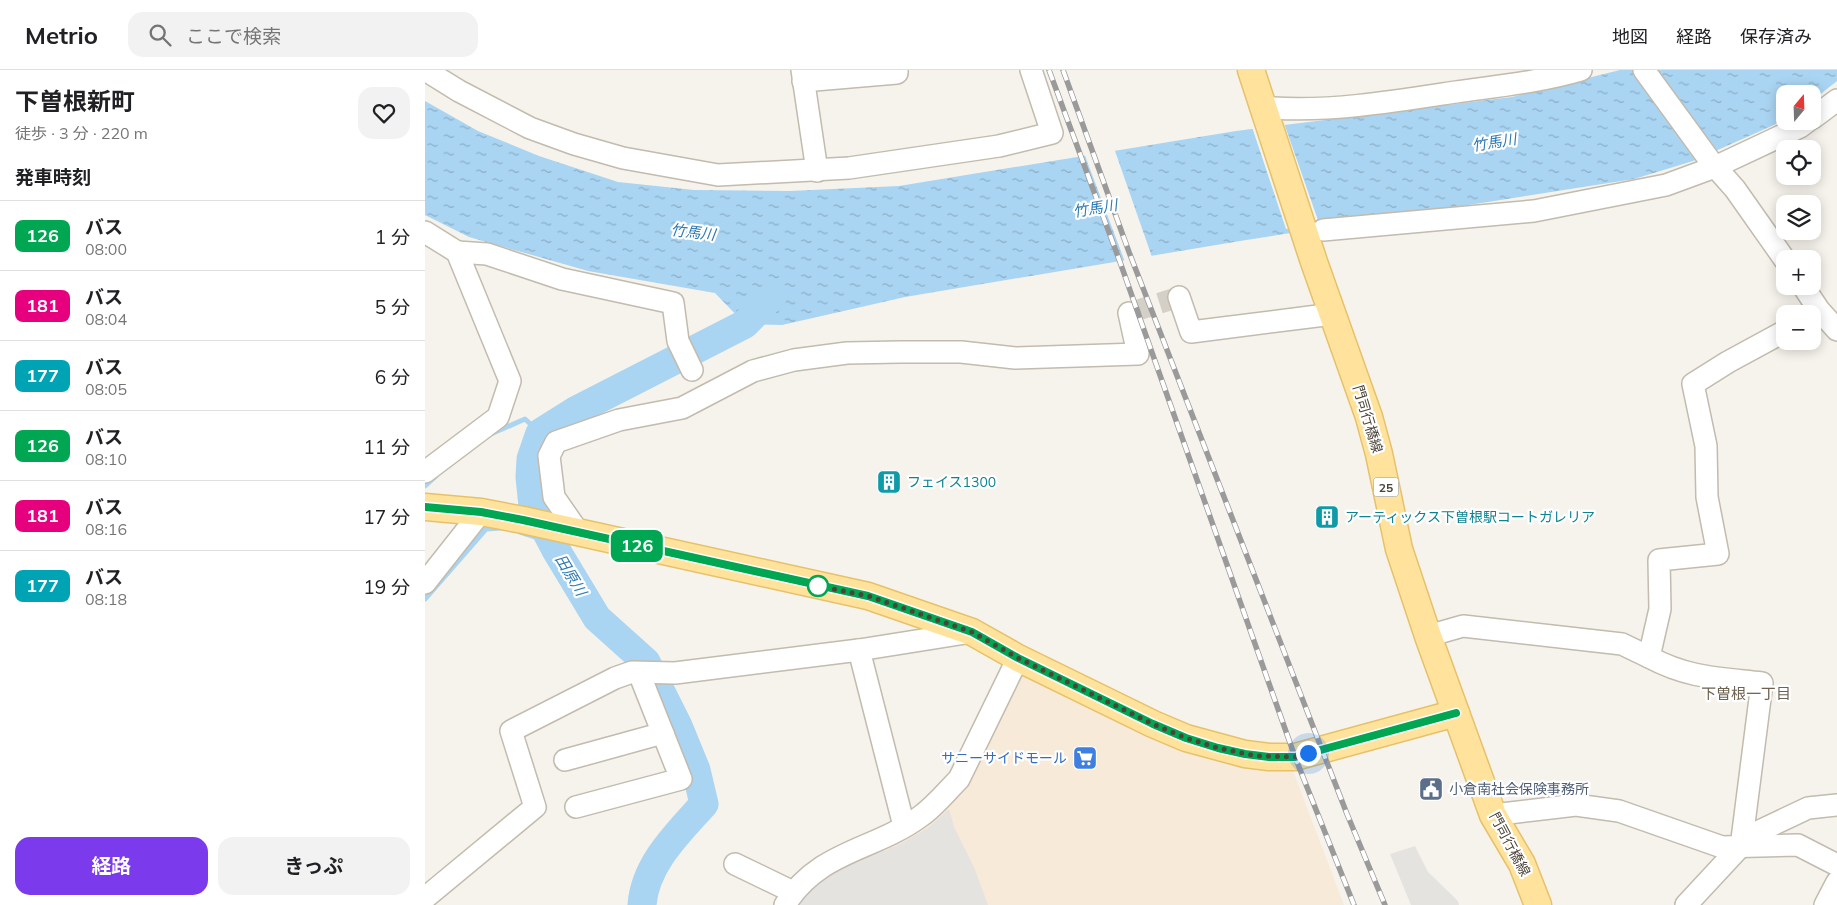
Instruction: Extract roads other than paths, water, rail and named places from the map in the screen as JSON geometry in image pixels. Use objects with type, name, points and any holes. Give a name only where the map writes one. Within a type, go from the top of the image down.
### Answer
[{"type":"main road","name":"門司行橋線","points":[[1251,70],[1266,101],[1314,262],[1369,417],[1379,454],[1399,550],[1428,636],[1493,815],[1522,864],[1538,905]]},
{"type":"main road","points":[[425,507],[481,512],[523,520],[868,596],[972,632],[1018,658],[1153,724],[1186,738],[1218,748],[1253,755],[1295,757],[1456,713]]},
{"type":"street","points":[[425,70],[459,91],[530,128],[574,144],[623,158],[718,175],[849,168],[999,146],[1052,133],[1031,70]]},
{"type":"street","points":[[817,170],[803,76],[897,73],[897,70]]},
{"type":"street","points":[[1266,101],[1297,110],[1395,101],[1554,78],[1581,70]]},
{"type":"street","points":[[1644,70],[1713,164],[1735,188],[1778,250]]},
{"type":"street","points":[[1821,112],[1837,100]]},
{"type":"street","points":[[1323,230],[1534,211],[1666,185],[1793,130]]},
{"type":"street","points":[[425,232],[457,252],[487,254],[562,279],[673,303],[678,341],[692,370]]},
{"type":"street","points":[[425,472],[497,417],[510,381],[457,252]]},
{"type":"street","points":[[1179,297],[1191,332],[1333,314]]},
{"type":"street","points":[[574,532],[554,497],[549,456],[556,442],[619,420],[682,408],[753,371],[794,360],[847,353],[891,352],[961,352],[1015,358],[1137,354],[1129,313]]},
{"type":"street","points":[[1821,316],[1837,330]]},
{"type":"street","points":[[1649,657],[1660,609],[1659,560],[1718,554],[1707,497],[1706,446],[1693,384],[1776,336]]},
{"type":"street","points":[[425,583],[481,512]]},
{"type":"street","points":[[1428,636],[1463,626],[1623,644],[1667,667],[1697,676],[1761,682],[1741,847]]},
{"type":"street","points":[[425,898],[535,807],[511,731],[615,678],[632,672],[646,673],[859,650],[972,632]]},
{"type":"street","points":[[859,650],[904,826]]},
{"type":"street","points":[[735,864],[789,899],[822,865],[921,816],[959,779],[1018,658]]},
{"type":"street","points":[[575,807],[681,778],[663,733],[646,673]]},
{"type":"street","points":[[565,760],[663,733]]},
{"type":"street","points":[[1493,815],[1577,805],[1619,811],[1722,847],[1798,844],[1837,865]]},
{"type":"street","points":[[1686,905],[1751,836],[1808,808],[1837,805]]},
{"type":"street","points":[[1825,905],[1837,882]]},
{"type":"water","name":"竹馬川","points":[[1620,70],[1837,70],[1837,81],[1821,94],[1821,85],[1776,85],[1776,124],[1693,161],[1634,179],[1240,241],[905,297],[782,325],[745,324],[715,293],[588,271],[469,237],[425,215],[425,101],[478,131],[539,156],[618,182],[694,190],[790,191],[899,186],[1236,131],[1512,97]]},
{"type":"waterway","name":"田原川","points":[[642,905],[644,890],[656,863],[664,850],[704,804],[696,770],[678,726],[646,662],[597,618],[556,550],[533,506],[530,477],[531,459],[540,433],[575,411],[745,324],[773,295]]},
{"type":"waterway","points":[[493,433],[525,419],[540,433]]},
{"type":"waterway","points":[[425,486],[436,476]]},
{"type":"waterway","points":[[425,599],[486,529],[500,528]]},
{"type":"waterway","points":[[520,532],[551,542]]},
{"type":"tunnel","points":[[1129,313],[1179,297]]},
{"type":"railway","points":[[1049,70],[1120,262],[1295,757],[1354,905]]},
{"type":"railway","points":[[1063,70],[1129,252],[1347,814],[1385,905]]},
{"type":"place","name":"フェイス1300","points":[[889,482]]},
{"type":"place","name":"アーティックス下曽根駅コートガレリア","points":[[1327,517]]},
{"type":"place","name":"サニーサイドモール","points":[[1085,758]]},
{"type":"place","name":"小倉南社会保険事務所","points":[[1431,789]]},
{"type":"district","name":"下曽根一丁目","points":[[1746,693]]}]
